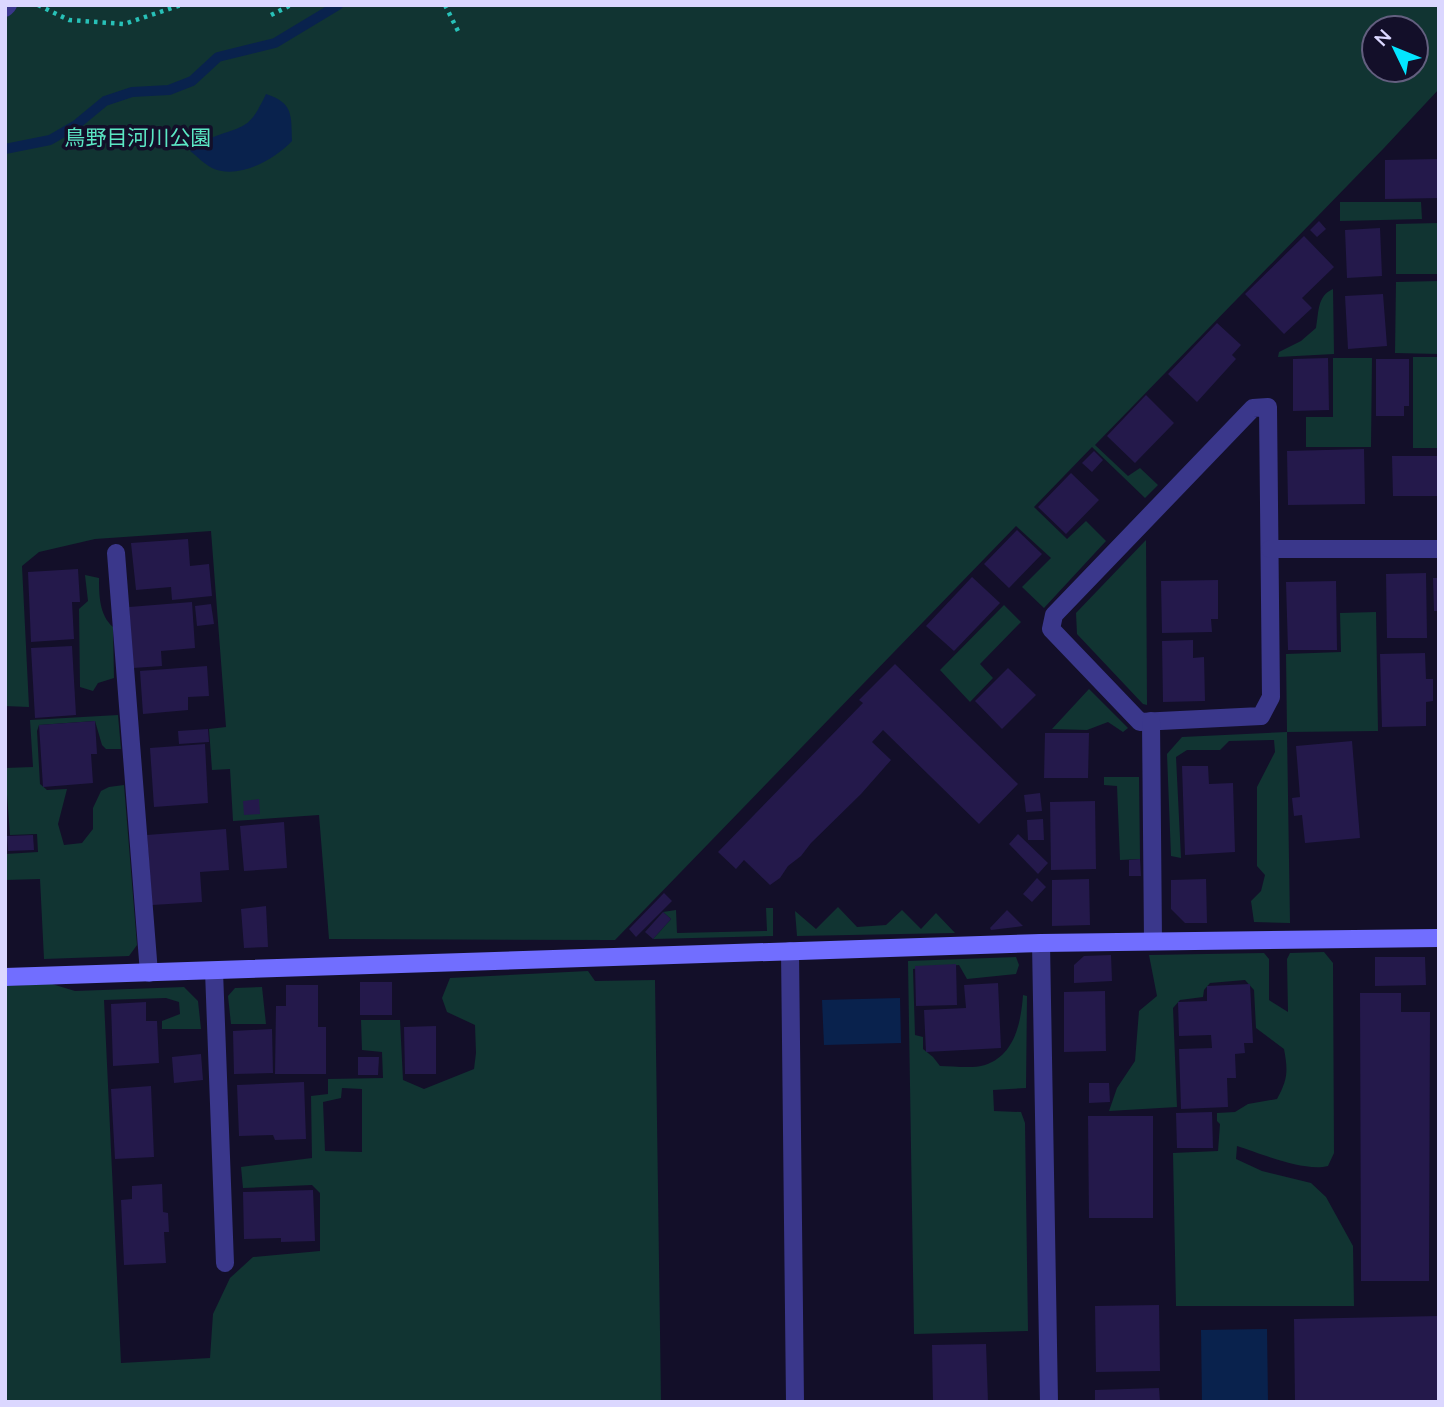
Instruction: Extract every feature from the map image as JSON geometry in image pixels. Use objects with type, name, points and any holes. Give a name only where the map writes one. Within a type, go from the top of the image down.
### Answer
[{"type":"street","points":[[1268,407],[1270,549],[1271,697],[1261,716],[1140,722],[1051,629],[1054,615],[1253,408],[1268,407]]},
{"type":"street","points":[[1270,549],[1439,549]]},
{"type":"street","points":[[116,553],[149,973]]},
{"type":"street","points":[[1151,721],[1153,941]]},
{"type":"street","points":[[5,977],[1041,943],[1439,938]]},
{"type":"street","points":[[1041,943],[1049,1402]]},
{"type":"street","points":[[790,951],[795,1402]]},
{"type":"street","points":[[214,971],[225,1263]]},
{"type":"path","points":[[38,5],[69,20],[124,24],[181,5]]},
{"type":"path","points":[[271,15],[291,5]]},
{"type":"path","points":[[445,5],[459,33]]},
{"type":"green space","name":"鳥野目河川公園","points":[[5,5],[1439,5],[1439,89],[1095,445],[1128,476],[1140,468],[1158,485],[1145,498],[1092,447],[1034,507],[1067,539],[1086,521],[1106,541],[1044,608],[1022,587],[1051,558],[1016,526],[615,940],[329,939],[319,815],[233,821],[230,769],[212,770],[209,729],[226,727],[211,531],[95,539],[39,552],[22,566],[29,707],[5,706]]},
{"type":"green space","points":[[1340,202],[1421,202],[1422,219],[1340,221]]},
{"type":"green space","points":[[1439,223],[1439,274],[1396,274],[1396,224]]},
{"type":"green space","points":[[1439,281],[1439,354],[1395,353],[1396,282]]},
{"type":"green space","points":[[1333,289],[1334,354],[1278,357],[1279,352],[1301,341],[1316,328],[1321,300]]},
{"type":"green space","points":[[1413,357],[1439,357],[1438,448],[1413,448]]},
{"type":"green space","points":[[1333,358],[1372,358],[1371,447],[1306,447],[1306,417],[1333,417]]},
{"type":"green space","points":[[1146,540],[1147,705],[1143,704],[1077,634],[1076,613]]},
{"type":"green space","points":[[85,575],[99,578],[102,610],[113,627],[114,678],[98,683],[93,691],[80,687],[79,609],[88,601]]},
{"type":"green space","points":[[1004,605],[1021,622],[980,664],[993,678],[970,702],[940,670]]},
{"type":"green space","points":[[1376,612],[1378,731],[1287,732],[1286,654],[1341,652],[1340,613]]},
{"type":"green space","points":[[1089,689],[1128,728],[1123,732],[1108,722],[1087,730],[1052,729]]},
{"type":"green space","points":[[118,715],[121,749],[106,749],[102,745],[95,721],[39,725],[37,731],[40,784],[47,790],[67,789],[58,824],[64,845],[82,843],[93,829],[93,808],[101,791],[124,785],[137,945],[129,956],[44,959],[40,879],[5,880],[5,854],[38,852],[37,834],[10,835],[5,768],[33,767],[30,720]]},
{"type":"green space","points":[[1287,732],[1290,923],[1254,922],[1251,901],[1261,891],[1265,875],[1257,866],[1257,787],[1275,752],[1274,740],[1229,741],[1220,750],[1187,750],[1176,757],[1181,858],[1171,856],[1167,754],[1182,737]]},
{"type":"green space","points":[[1104,777],[1139,777],[1140,859],[1120,860],[1117,786],[1104,785]]},
{"type":"green space","points":[[838,907],[857,927],[886,925],[902,910],[921,929],[936,913],[955,933],[797,936],[795,911],[816,929]]},
{"type":"green space","points":[[766,908],[773,908],[773,936],[653,939],[671,919],[663,912],[676,910],[677,933],[767,931]]},
{"type":"green space","points":[[1324,952],[1333,963],[1334,1153],[1328,1166],[1318,1167],[1283,1161],[1237,1146],[1236,1159],[1262,1171],[1311,1183],[1326,1197],[1353,1246],[1354,1306],[1176,1306],[1173,1153],[1218,1151],[1220,1124],[1217,1121],[1217,1113],[1235,1112],[1248,1104],[1277,1099],[1285,1080],[1286,1063],[1284,1049],[1256,1028],[1254,990],[1245,980],[1210,983],[1204,990],[1203,997],[1180,1000],[1173,1008],[1177,1107],[1109,1111],[1117,1088],[1135,1061],[1139,1011],[1157,996],[1149,955],[1264,953],[1269,959],[1269,1000],[1288,1012],[1287,959],[1290,953]]},
{"type":"green space","points":[[1016,957],[1019,965],[1016,974],[967,979],[959,965],[913,969],[915,1035],[923,1037],[923,1049],[940,1066],[985,1065],[1003,1054],[1010,1046],[1018,1026],[1023,995],[1027,996],[1026,1088],[993,1090],[994,1111],[1021,1112],[1025,1123],[1028,1331],[914,1334],[908,961]]},
{"type":"green space","points":[[588,971],[595,981],[655,980],[661,1402],[5,1402],[5,986],[52,984],[75,991],[184,987],[198,1001],[201,1029],[162,1029],[162,1021],[180,1014],[179,1002],[166,998],[104,1000],[121,1363],[210,1358],[213,1314],[230,1278],[253,1257],[320,1251],[320,1193],[312,1185],[243,1188],[241,1167],[312,1158],[311,1096],[328,1094],[328,1079],[383,1078],[382,1052],[362,1050],[361,1020],[400,1020],[403,1080],[424,1089],[474,1069],[475,1025],[447,1012],[442,998],[450,978]],"holes":[[[342,1088],[362,1089],[362,1152],[325,1151],[323,1102],[341,1098]]]},
{"type":"green space","points":[[262,987],[266,1024],[231,1024],[228,996],[235,988]]},
{"type":"water","points":[[266,94],[282,102],[291,118],[292,141],[276,155],[255,166],[233,172],[212,168],[190,151],[209,139],[247,123]]},
{"type":"water","points":[[900,998],[901,1043],[824,1045],[822,1000]]},
{"type":"water","points":[[1267,1329],[1268,1402],[1202,1402],[1201,1330]]},
{"type":"building","points":[[1439,159],[1439,198],[1385,199],[1385,160]]},
{"type":"building","points":[[1319,221],[1326,229],[1317,237],[1310,230]]},
{"type":"building","points":[[1380,228],[1382,276],[1347,278],[1345,230]]},
{"type":"building","points":[[1304,236],[1334,267],[1302,298],[1312,308],[1284,334],[1245,294]]},
{"type":"building","points":[[1383,294],[1387,346],[1348,349],[1345,296]]},
{"type":"building","points":[[1217,323],[1241,345],[1232,355],[1236,359],[1197,402],[1168,374]]},
{"type":"building","points":[[1328,358],[1329,410],[1293,411],[1293,359]]},
{"type":"building","points":[[1376,359],[1409,359],[1409,406],[1404,406],[1404,416],[1376,416]]},
{"type":"building","points":[[1146,395],[1174,423],[1135,463],[1107,436]]},
{"type":"building","points":[[1364,449],[1365,504],[1288,505],[1287,451]]},
{"type":"building","points":[[1094,451],[1103,460],[1092,472],[1082,463]]},
{"type":"building","points":[[1392,456],[1439,456],[1439,496],[1393,496]]},
{"type":"building","points":[[1071,473],[1099,500],[1066,534],[1038,507]]},
{"type":"building","points":[[1017,530],[1042,554],[1009,588],[984,564]]},
{"type":"building","points":[[188,539],[190,566],[209,564],[212,596],[172,600],[171,587],[136,590],[131,543]]},
{"type":"building","points":[[78,569],[80,602],[72,602],[74,639],[31,642],[28,572]]},
{"type":"building","points":[[1426,573],[1427,638],[1387,638],[1386,574]]},
{"type":"building","points":[[972,577],[1000,603],[954,651],[926,626]]},
{"type":"building","points":[[1433,578],[1439,578],[1439,611],[1434,611]]},
{"type":"building","points":[[1218,580],[1218,619],[1211,619],[1212,632],[1162,633],[1161,581]]},
{"type":"building","points":[[1336,581],[1337,650],[1288,650],[1286,582]]},
{"type":"building","points":[[192,602],[195,648],[161,651],[162,666],[133,668],[129,607]]},
{"type":"building","points":[[211,604],[214,624],[197,626],[195,606]]},
{"type":"building","points":[[1193,640],[1193,658],[1204,657],[1205,701],[1163,702],[1162,641]]},
{"type":"building","points":[[72,646],[76,715],[35,718],[31,648]]},
{"type":"building","points":[[1425,653],[1426,679],[1433,679],[1433,701],[1426,702],[1426,726],[1382,727],[1380,654]]},
{"type":"building","points":[[895,664],[1018,784],[979,824],[883,730],[872,742],[891,760],[801,856],[788,866],[780,878],[770,885],[744,860],[736,869],[718,852],[863,703],[859,700]]},
{"type":"building","points":[[207,666],[209,696],[188,697],[188,710],[143,714],[140,671]]},
{"type":"building","points":[[1008,668],[1036,695],[1002,729],[975,701]]},
{"type":"building","points":[[95,721],[97,754],[91,754],[93,783],[43,787],[39,725]]},
{"type":"building","points":[[208,729],[209,742],[179,744],[178,731]]},
{"type":"building","points":[[1045,733],[1089,733],[1088,778],[1044,778]]},
{"type":"building","points":[[1352,741],[1360,838],[1305,843],[1302,815],[1294,816],[1292,798],[1300,797],[1296,746]]},
{"type":"building","points":[[205,744],[208,803],[154,807],[150,748]]},
{"type":"building","points":[[1182,766],[1208,766],[1209,784],[1233,783],[1235,852],[1185,855]]},
{"type":"building","points":[[1040,793],[1042,811],[1026,812],[1024,795]]},
{"type":"building","points":[[259,799],[260,814],[244,815],[243,801]]},
{"type":"building","points":[[1095,801],[1096,869],[1051,870],[1050,802]]},
{"type":"building","points":[[1043,819],[1044,840],[1028,840],[1027,820]]},
{"type":"building","points":[[284,822],[287,868],[244,871],[240,826]]},
{"type":"building","points":[[226,829],[229,870],[200,872],[202,902],[152,905],[147,835]]},
{"type":"building","points":[[1018,834],[1048,863],[1038,874],[1009,844]]},
{"type":"building","points":[[33,835],[34,850],[8,851],[7,836]]},
{"type":"building","points":[[1140,859],[1141,876],[1129,876],[1129,860]]},
{"type":"building","points":[[1037,878],[1046,887],[1032,902],[1023,894]]},
{"type":"building","points":[[1089,879],[1090,925],[1052,926],[1052,880]]},
{"type":"building","points":[[1206,879],[1207,923],[1185,923],[1171,909],[1171,880]]},
{"type":"building","points":[[664,893],[672,901],[636,937],[629,929]]},
{"type":"building","points":[[266,906],[268,947],[244,948],[241,909]]},
{"type":"building","points":[[1007,910],[1023,926],[991,930],[990,928]]},
{"type":"building","points":[[663,912],[671,919],[653,939],[645,932]]},
{"type":"building","points":[[1111,955],[1112,981],[1074,983],[1074,965],[1084,956]]},
{"type":"building","points":[[1375,957],[1425,957],[1426,985],[1375,986]]},
{"type":"building","points":[[956,964],[957,1005],[916,1006],[915,966]]},
{"type":"building","points":[[360,982],[392,982],[392,1015],[360,1015]]},
{"type":"building","points":[[998,983],[1001,1048],[926,1052],[924,1010],[966,1008],[964,985]]},
{"type":"building","points":[[1250,984],[1253,1043],[1244,1043],[1245,1053],[1235,1054],[1236,1078],[1227,1078],[1228,1107],[1181,1109],[1179,1049],[1212,1048],[1211,1035],[1179,1036],[1178,1002],[1207,1001],[1207,986]]},
{"type":"building","points":[[286,985],[318,985],[318,1027],[326,1027],[326,1074],[275,1074],[276,1006],[286,1006]]},
{"type":"building","points":[[1105,991],[1106,1051],[1064,1052],[1064,992]]},
{"type":"building","points":[[1360,993],[1401,993],[1401,1012],[1430,1012],[1429,1281],[1361,1281]]},
{"type":"building","points":[[146,1002],[146,1021],[157,1021],[159,1063],[113,1066],[111,1004]]},
{"type":"building","points":[[436,1026],[436,1074],[405,1074],[404,1027]]},
{"type":"building","points":[[272,1029],[273,1073],[234,1074],[233,1031]]},
{"type":"building","points":[[201,1054],[203,1080],[174,1083],[172,1057]]},
{"type":"building","points":[[358,1057],[379,1057],[378,1075],[358,1075]]},
{"type":"building","points":[[304,1082],[306,1139],[275,1140],[273,1135],[239,1136],[237,1085]]},
{"type":"building","points":[[1089,1083],[1109,1083],[1110,1102],[1089,1103]]},
{"type":"building","points":[[151,1086],[154,1157],[115,1159],[111,1089]]},
{"type":"building","points":[[1212,1112],[1213,1148],[1177,1148],[1176,1113]]},
{"type":"building","points":[[1088,1116],[1153,1116],[1153,1218],[1089,1218]]},
{"type":"building","points":[[162,1184],[163,1212],[168,1213],[169,1232],[164,1232],[166,1263],[124,1265],[121,1200],[132,1199],[132,1186]]},
{"type":"building","points":[[313,1190],[315,1241],[244,1239],[243,1192]]},
{"type":"building","points":[[1159,1305],[1160,1371],[1096,1372],[1095,1306]]},
{"type":"building","points":[[1439,1316],[1439,1402],[1295,1402],[1294,1319]]},
{"type":"building","points":[[986,1344],[988,1402],[933,1402],[932,1345]]},
{"type":"building","points":[[1159,1388],[1160,1402],[1095,1402],[1095,1390]]},
{"type":"waterway","points":[[5,149],[50,140],[76,125],[105,101],[132,92],[169,90],[192,81],[218,57],[275,43],[338,5]]}]
